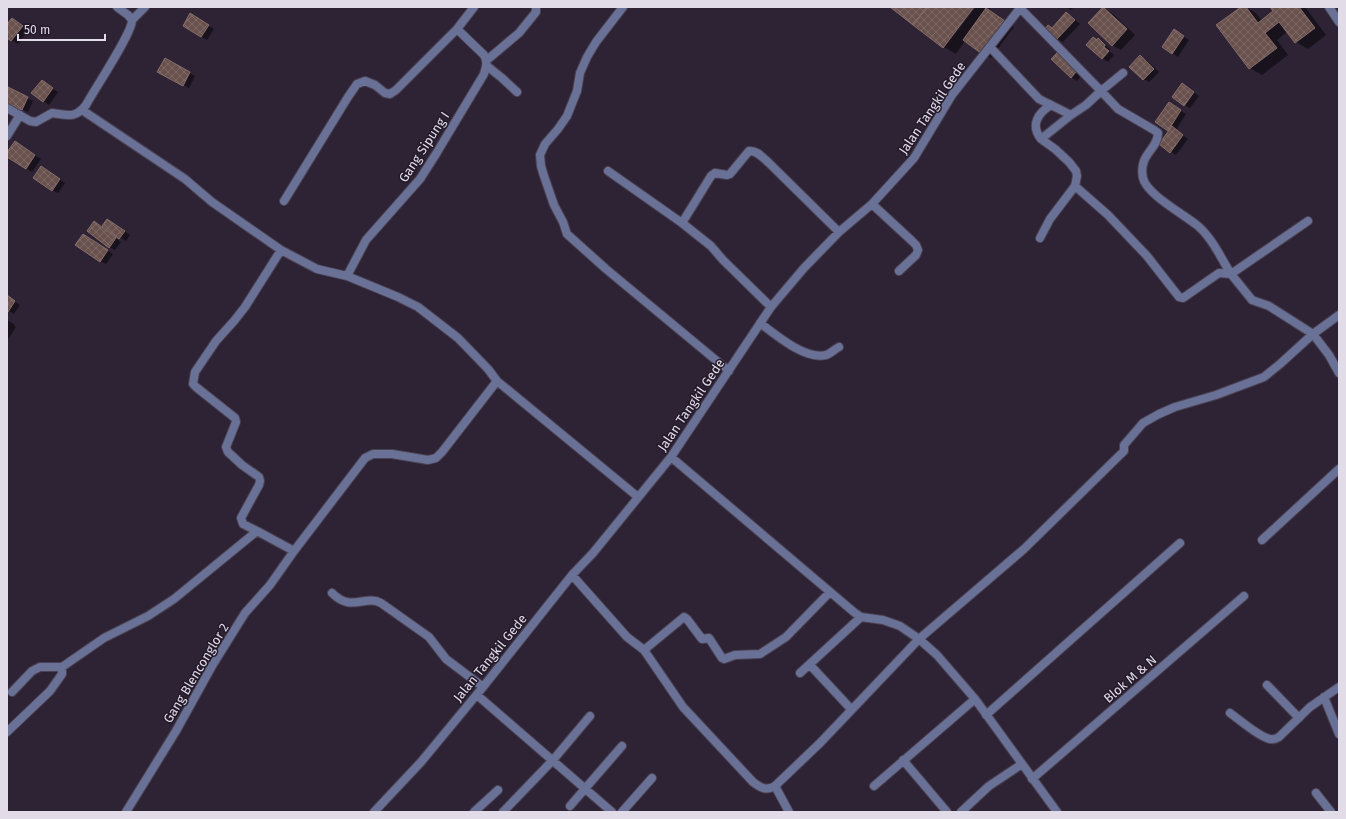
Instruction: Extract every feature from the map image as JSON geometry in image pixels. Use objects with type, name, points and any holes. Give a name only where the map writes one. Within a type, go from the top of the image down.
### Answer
[{"type":"street","points":[[117,7],[132,20]]},
{"type":"street","points":[[7,108],[30,121],[36,122],[52,113],[70,116],[78,114],[82,110],[126,37],[132,20],[145,7]]},
{"type":"street","points":[[284,201],[357,84],[365,80],[376,85],[385,93],[390,94],[396,90],[457,29],[474,7]]},
{"type":"street","points":[[487,63],[519,33],[536,12],[536,7]]},
{"type":"street","points":[[623,7],[596,42],[587,57],[580,73],[577,91],[567,116],[545,144],[540,155],[541,166],[554,205],[568,234],[606,269],[729,371]]},
{"type":"street","points":[[1020,7],[1118,109],[1154,130],[1158,134],[1157,141],[1142,164],[1143,180],[1153,194],[1199,226],[1210,239],[1231,274],[1252,300],[1269,306],[1313,334],[1329,355],[1339,373]]},
{"type":"street","name":"Jalan Tangkil Gede","points":[[374,812],[421,762],[572,575],[593,553],[671,457],[771,307],[804,268],[840,232],[872,204],[914,158],[952,95],[1020,7]]},
{"type":"street","points":[[1329,7],[1339,22]]},
{"type":"street","points":[[457,29],[484,55],[487,63],[517,92]]},
{"type":"street","points":[[990,47],[1039,99],[1071,115]]},
{"type":"street","name":"Gang Sipung I","points":[[347,276],[362,245],[420,179],[484,74],[487,63]]},
{"type":"street","points":[[1041,139],[1086,105],[1123,73]]},
{"type":"street","points":[[1040,238],[1050,219],[1075,186],[1076,171],[1055,149],[1041,139],[1037,134],[1036,123],[1040,114],[1051,105]]},
{"type":"street","points":[[82,110],[185,179],[212,202],[281,250],[317,269],[347,276],[418,307],[458,338],[488,368],[496,381],[638,497]]},
{"type":"street","points":[[7,136],[20,115]]},
{"type":"street","points":[[682,223],[711,176],[715,173],[730,174],[749,151],[752,150],[768,163],[840,232]]},
{"type":"street","points":[[608,171],[682,223],[711,246],[723,260],[771,307]]},
{"type":"street","points":[[1075,186],[1118,225],[1147,256],[1180,298],[1183,298],[1219,273],[1231,274],[1308,221]]},
{"type":"street","points":[[872,204],[912,240],[918,250],[916,255],[899,272]]},
{"type":"street","points":[[281,250],[245,306],[216,342],[195,372],[193,384],[235,418],[236,422],[226,447],[228,452],[242,465],[259,477],[259,485],[241,518],[243,524],[294,551]]},
{"type":"street","points":[[572,575],[627,636],[644,650],[684,707],[753,782],[764,789],[770,788],[775,786],[820,743],[851,709],[919,640],[1024,549],[1124,451],[1124,445],[1143,423],[1175,407],[1264,377],[1313,334],[1339,315]]},
{"type":"street","points":[[760,323],[802,352],[826,355],[839,347]]},
{"type":"street","name":"Gang Blenconglor 2","points":[[126,812],[176,731],[205,678],[240,621],[250,607],[270,585],[365,458],[372,454],[392,454],[428,460],[436,458],[496,381]]},
{"type":"street","points":[[671,457],[855,613],[861,617],[884,620],[900,626],[937,655],[975,699],[1057,812]]},
{"type":"street","points":[[1262,540],[1339,469]]},
{"type":"street","points":[[12,692],[32,671],[40,667],[62,667],[104,638],[148,616],[174,599],[257,531]]},
{"type":"street","points":[[986,715],[1180,543]]},
{"type":"street","points":[[644,650],[684,617],[702,639],[709,638],[723,658],[735,655],[760,654],[786,637],[830,592]]},
{"type":"street","points":[[332,593],[338,598],[350,602],[376,600],[381,603],[429,637],[446,659],[483,686]]},
{"type":"street","name":"Blok M & N","points":[[1032,779],[1244,596]]},
{"type":"street","points":[[800,673],[861,617]]},
{"type":"street","points":[[810,665],[851,709]]},
{"type":"street","points":[[7,732],[50,691],[62,674],[62,667]]},
{"type":"street","points":[[1267,685],[1299,718]]},
{"type":"street","points":[[1230,713],[1254,731],[1272,740],[1279,737],[1310,707],[1339,687]]},
{"type":"street","points":[[476,695],[612,812]]},
{"type":"street","points":[[1324,697],[1339,734]]},
{"type":"street","points":[[874,786],[975,699]]},
{"type":"street","points":[[503,812],[553,760],[590,716]]},
{"type":"street","points":[[570,806],[622,746]]},
{"type":"street","points":[[903,760],[947,812]]},
{"type":"street","points":[[961,812],[989,786],[1022,764]]},
{"type":"street","points":[[627,810],[652,778]]},
{"type":"street","points":[[775,786],[789,812]]},
{"type":"street","points":[[474,812],[498,790]]},
{"type":"street","points":[[1316,793],[1331,812]]},
{"type":"building","points":[[890,7],[927,7],[913,25]]},
{"type":"building","points":[[927,7],[974,7],[943,48],[913,25]]},
{"type":"building","points":[[1103,7],[1127,29],[1112,46],[1088,23]]},
{"type":"building","points":[[1241,7],[1246,7],[1258,23],[1273,11],[1270,7],[1299,7],[1315,28],[1295,43],[1279,22],[1265,33],[1277,48],[1249,69],[1216,25]]},
{"type":"building","points":[[986,8],[1005,21],[982,54],[963,40]]},
{"type":"building","points":[[1066,12],[1075,20],[1056,40],[1045,29],[1048,25],[1052,28]]},
{"type":"building","points":[[190,13],[209,25],[201,37],[183,26]]},
{"type":"building","points":[[12,18],[23,26],[11,41],[7,38],[7,24]]},
{"type":"building","points":[[1174,29],[1184,36],[1172,54],[1162,47]]},
{"type":"building","points":[[1093,37],[1097,40],[1098,38],[1105,45],[1104,47],[1109,51],[1102,59],[1086,45]]},
{"type":"building","points":[[1057,53],[1076,72],[1071,78],[1051,59]]},
{"type":"building","points":[[1140,55],[1154,69],[1143,80],[1129,67]]},
{"type":"building","points":[[165,58],[190,72],[183,86],[157,72]]},
{"type":"building","points":[[42,80],[53,88],[43,102],[31,93]]},
{"type":"building","points":[[1182,83],[1194,92],[1184,106],[1172,97]]},
{"type":"building","points":[[8,87],[28,97],[22,110],[7,103]]},
{"type":"building","points":[[1169,102],[1181,110],[1168,131],[1155,122]]},
{"type":"building","points":[[1172,126],[1183,135],[1170,153],[1159,144]]},
{"type":"building","points":[[15,141],[35,155],[26,169],[7,157],[7,152]]},
{"type":"building","points":[[41,166],[60,179],[52,191],[33,178]]},
{"type":"building","points":[[107,219],[125,231],[119,239],[102,226]]},
{"type":"building","points":[[94,221],[116,238],[109,248],[87,231]]},
{"type":"building","points":[[83,234],[108,250],[100,262],[75,245]]},
{"type":"building","points":[[7,295],[15,301],[8,312],[7,312]]}]
